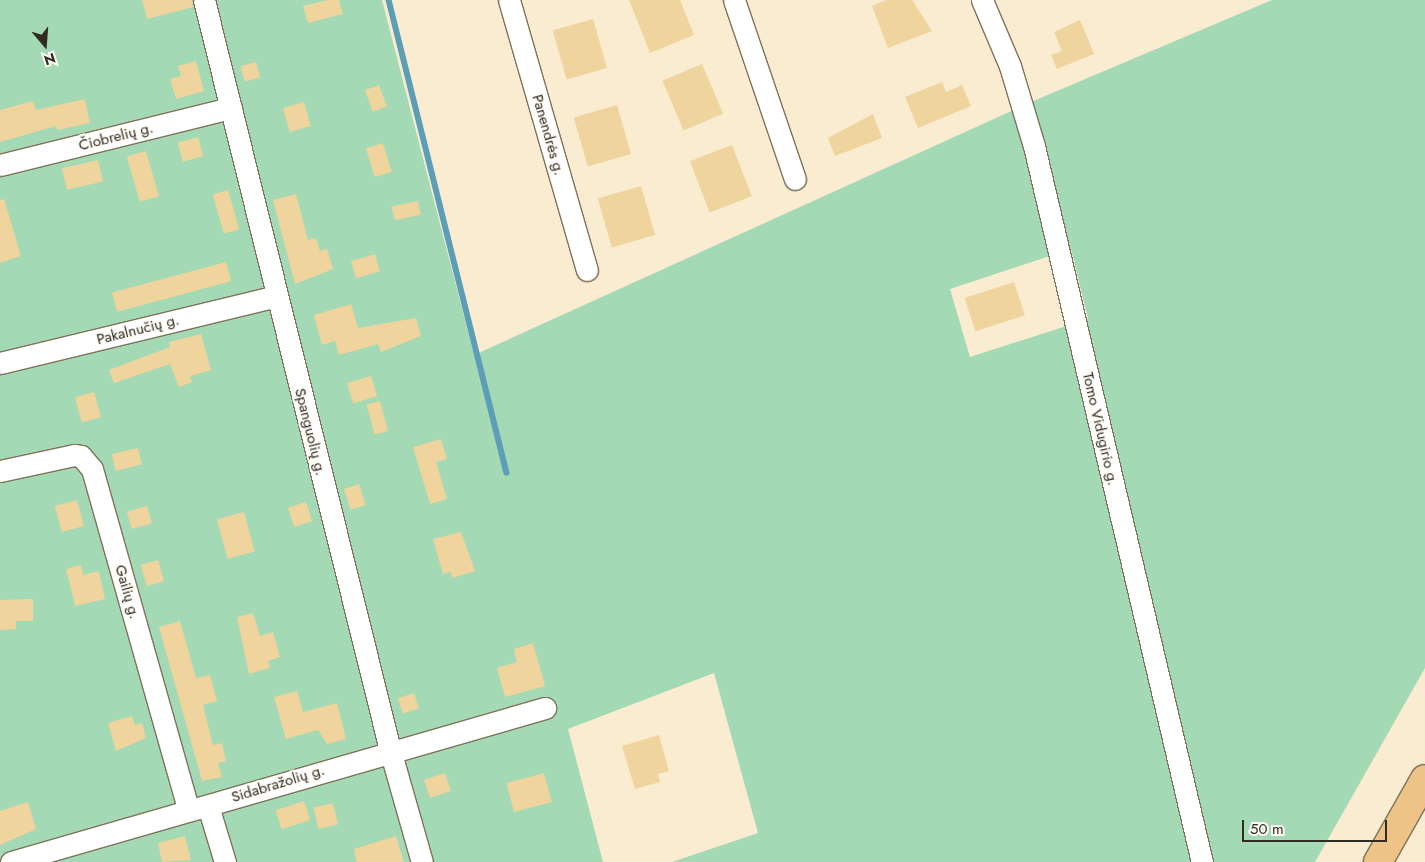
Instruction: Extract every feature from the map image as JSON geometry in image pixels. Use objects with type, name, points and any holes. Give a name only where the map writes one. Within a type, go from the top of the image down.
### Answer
[{"type":"main road","points":[[1378,862],[1425,779]]},
{"type":"street","name":"Spanguolių g.","points":[[204,0],[390,750],[422,862]]},
{"type":"street","name":"Panendrės g.","points":[[509,0],[587,270]]},
{"type":"street","points":[[734,0],[795,180]]},
{"type":"street","name":"Tomo Vidugirio g.","points":[[982,0],[1010,66],[1034,146],[1202,862]]},
{"type":"street","name":"Čiobrelių g.","points":[[0,165],[231,108]]},
{"type":"street","name":"Pakalnučių g.","points":[[0,363],[276,296]]},
{"type":"street","name":"Gailių g.","points":[[0,471],[74,455],[81,456],[92,470],[198,808]]},
{"type":"street","name":"Sidabražolių g.","points":[[24,860],[390,750],[546,708]]},
{"type":"street","points":[[198,808],[225,862]]},
{"type":"green space","points":[[0,0],[382,0],[474,355],[1038,99],[1272,0],[1425,0],[1425,668],[1315,862],[672,862],[758,833],[714,673],[568,729],[603,862],[0,862]],"holes":[[[1071,249],[1088,319],[970,357],[950,289]]]},
{"type":"building","points":[[142,0],[192,0],[193,7],[147,19]]},
{"type":"building","points":[[328,0],[339,0],[343,14],[308,23],[303,6]]},
{"type":"building","points":[[629,0],[680,0],[694,35],[650,53]]},
{"type":"building","points":[[886,0],[912,0],[932,31],[888,48],[872,6]]},
{"type":"building","points":[[593,19],[607,68],[567,80],[553,31]]},
{"type":"building","points":[[1080,20],[1094,54],[1057,69],[1051,55],[1062,51],[1054,32]]},
{"type":"building","points":[[196,61],[204,91],[176,99],[170,79],[181,76],[178,66]]},
{"type":"building","points":[[256,62],[260,77],[245,82],[241,66]]},
{"type":"building","points":[[702,64],[723,114],[684,131],[662,81]]},
{"type":"building","points":[[942,82],[946,92],[962,85],[971,106],[918,128],[905,97]]},
{"type":"building","points":[[379,85],[387,107],[373,112],[365,90]]},
{"type":"building","points":[[85,99],[90,123],[57,130],[56,126],[0,142],[0,110],[33,101],[36,110]]},
{"type":"building","points":[[304,102],[311,126],[290,132],[283,108]]},
{"type":"building","points":[[617,105],[631,154],[588,166],[574,117]]},
{"type":"building","points":[[873,114],[882,138],[835,156],[828,138]]},
{"type":"building","points":[[198,137],[203,156],[183,162],[178,142]]},
{"type":"building","points":[[383,143],[392,172],[375,177],[366,148]]},
{"type":"building","points":[[732,145],[752,196],[710,212],[690,161]]},
{"type":"building","points":[[146,151],[159,196],[140,202],[127,157]]},
{"type":"building","points":[[98,160],[103,181],[67,190],[62,168]]},
{"type":"building","points":[[641,186],[655,235],[612,247],[598,198]]},
{"type":"building","points":[[228,190],[239,229],[224,234],[213,194]]},
{"type":"building","points":[[296,194],[308,240],[316,238],[320,251],[327,249],[333,269],[295,284],[273,200]]},
{"type":"building","points":[[4,199],[21,256],[0,263],[0,200]]},
{"type":"building","points":[[418,201],[421,215],[395,220],[392,207]]},
{"type":"building","points":[[375,254],[380,271],[356,278],[351,261]]},
{"type":"building","points":[[226,262],[231,281],[117,312],[112,293]]},
{"type":"building","points":[[1014,282],[1025,315],[975,331],[965,298]]},
{"type":"building","points":[[351,304],[358,328],[416,318],[421,336],[381,352],[378,344],[339,355],[335,341],[322,345],[314,315]]},
{"type":"building","points":[[201,334],[211,370],[190,376],[192,382],[179,387],[170,364],[114,383],[109,370],[170,347],[169,342]]},
{"type":"building","points":[[371,376],[377,396],[353,403],[347,383]]},
{"type":"building","points":[[94,392],[101,417],[82,423],[75,398]]},
{"type":"building","points":[[380,401],[388,431],[375,435],[366,405]]},
{"type":"building","points":[[441,439],[447,459],[436,462],[447,499],[430,504],[413,447]]},
{"type":"building","points":[[138,448],[142,465],[116,471],[112,454]]},
{"type":"building","points":[[359,484],[366,505],[351,510],[344,489]]},
{"type":"building","points":[[77,500],[84,526],[62,532],[55,506]]},
{"type":"building","points":[[306,502],[312,521],[294,527],[288,508]]},
{"type":"building","points":[[147,506],[152,523],[132,529],[127,512]]},
{"type":"building","points":[[244,512],[255,552],[228,559],[217,519]]},
{"type":"building","points":[[461,532],[475,571],[452,578],[451,572],[443,574],[433,539]]},
{"type":"building","points":[[158,560],[164,581],[147,586],[141,565]]},
{"type":"building","points":[[81,565],[83,575],[99,571],[105,599],[75,606],[66,569]]},
{"type":"building","points":[[33,599],[33,621],[16,621],[16,629],[0,630],[0,600]]},
{"type":"building","points":[[253,613],[260,636],[273,632],[280,657],[268,661],[270,668],[249,674],[237,617]]},
{"type":"building","points":[[180,621],[196,678],[210,675],[217,701],[203,705],[213,745],[222,743],[226,761],[218,763],[222,777],[202,781],[159,627]]},
{"type":"building","points":[[533,643],[545,686],[505,697],[497,668],[517,662],[514,649]]},
{"type":"building","points":[[297,691],[303,712],[337,703],[346,739],[327,744],[318,730],[286,739],[274,697]]},
{"type":"building","points":[[414,693],[419,708],[403,713],[398,698]]},
{"type":"building","points":[[132,716],[135,725],[142,723],[146,738],[116,751],[108,723]]},
{"type":"building","points":[[659,735],[669,771],[658,774],[660,782],[635,789],[622,746]]},
{"type":"building","points":[[445,773],[451,791],[430,798],[424,780]]},
{"type":"building","points":[[544,773],[552,802],[514,812],[506,783]]},
{"type":"building","points":[[304,801],[310,820],[282,829],[275,810]]},
{"type":"building","points":[[28,802],[36,829],[0,845],[0,811]]},
{"type":"building","points":[[333,803],[338,824],[318,829],[314,807]]},
{"type":"building","points":[[185,836],[191,860],[162,862],[158,843]]},
{"type":"building","points":[[396,836],[404,862],[357,862],[354,849]]},
{"type":"waterway","points":[[389,0],[507,473]]}]
